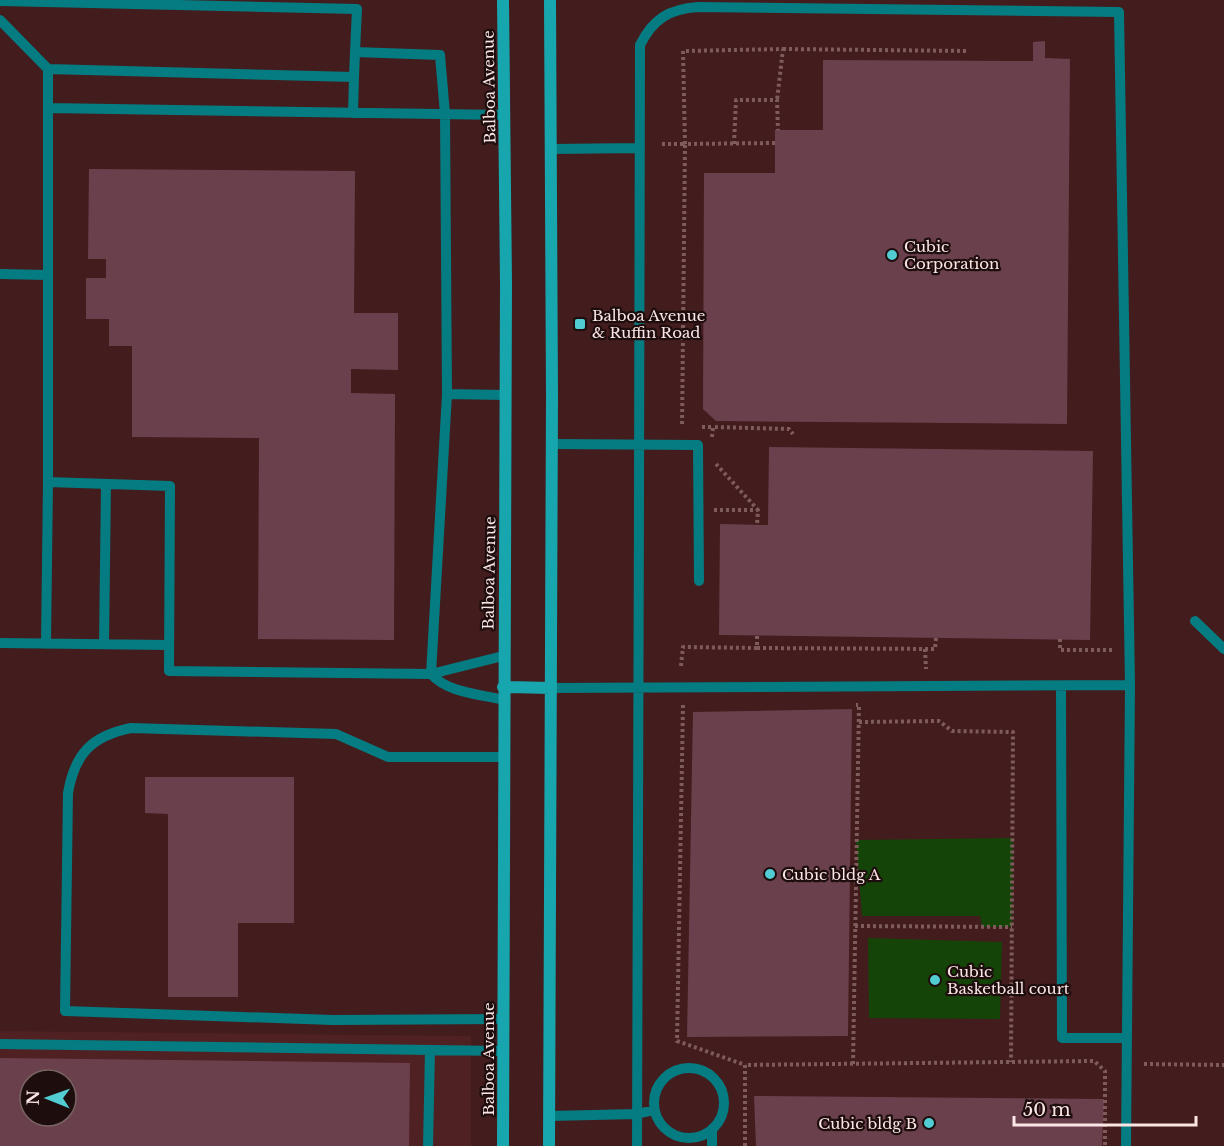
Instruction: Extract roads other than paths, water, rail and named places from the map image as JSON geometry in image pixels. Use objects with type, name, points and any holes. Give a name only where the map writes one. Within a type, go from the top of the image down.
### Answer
[{"type":"main road","name":"Balboa Avenue","points":[[503,0],[505,394],[503,1146]]},
{"type":"main road","points":[[549,1146],[552,444],[550,0]]},
{"type":"main road","points":[[503,694],[551,687]]},
{"type":"lane","points":[[0,1],[357,9],[353,112]]},
{"type":"lane","points":[[637,1146],[641,688],[638,444],[640,45],[662,15],[679,8],[1118,6],[1130,685],[1126,1146]]},
{"type":"lane","points":[[0,20],[48,69],[354,76]]},
{"type":"lane","points":[[355,52],[440,55],[445,114],[447,394],[431,674],[439,683],[454,689],[503,694]]},
{"type":"lane","points":[[46,644],[48,69]]},
{"type":"lane","points":[[48,108],[504,115]]},
{"type":"lane","points":[[551,148],[640,148]]},
{"type":"lane","points":[[0,274],[48,274]]},
{"type":"lane","points":[[447,394],[505,394]]},
{"type":"lane","points":[[552,444],[698,445],[699,581]]},
{"type":"lane","points":[[48,482],[170,486],[169,671],[431,674],[503,656]]},
{"type":"lane","points":[[104,644],[106,484]]},
{"type":"lane","points":[[1195,621],[1224,649]]},
{"type":"lane","points":[[0,643],[169,645]]},
{"type":"lane","points":[[551,687],[1130,685]]},
{"type":"lane","points":[[1061,686],[1062,1038],[1127,1038]]},
{"type":"lane","points":[[503,1019],[333,1020],[65,1011],[68,793],[71,773],[81,756],[94,741],[111,732],[131,728],[336,734],[388,757],[504,757]]},
{"type":"lane","points":[[0,1044],[503,1051]]},
{"type":"lane","points":[[428,1146],[429,1050]]},
{"type":"lane","points":[[699,1069],[709,1074],[722,1092],[722,1115],[712,1129],[695,1138],[671,1135],[662,1127],[654,1110],[655,1093],[659,1083],[677,1070],[699,1069]]},
{"type":"lane","points":[[549,1116],[637,1114],[654,1110]]},
{"type":"lane","points":[[712,1129],[712,1146]]},
{"type":"place","name":"Cubic Corporation","points":[[892,255]]},
{"type":"place","name":"Balboa Avenue & Ruffin Road","points":[[580,324]]},
{"type":"place","name":"Cubic bldg A","points":[[770,874]]},
{"type":"place","name":"Cubic Basketball court","points":[[935,980]]},
{"type":"place","name":"Cubic bldg B","points":[[929,1123]]}]
